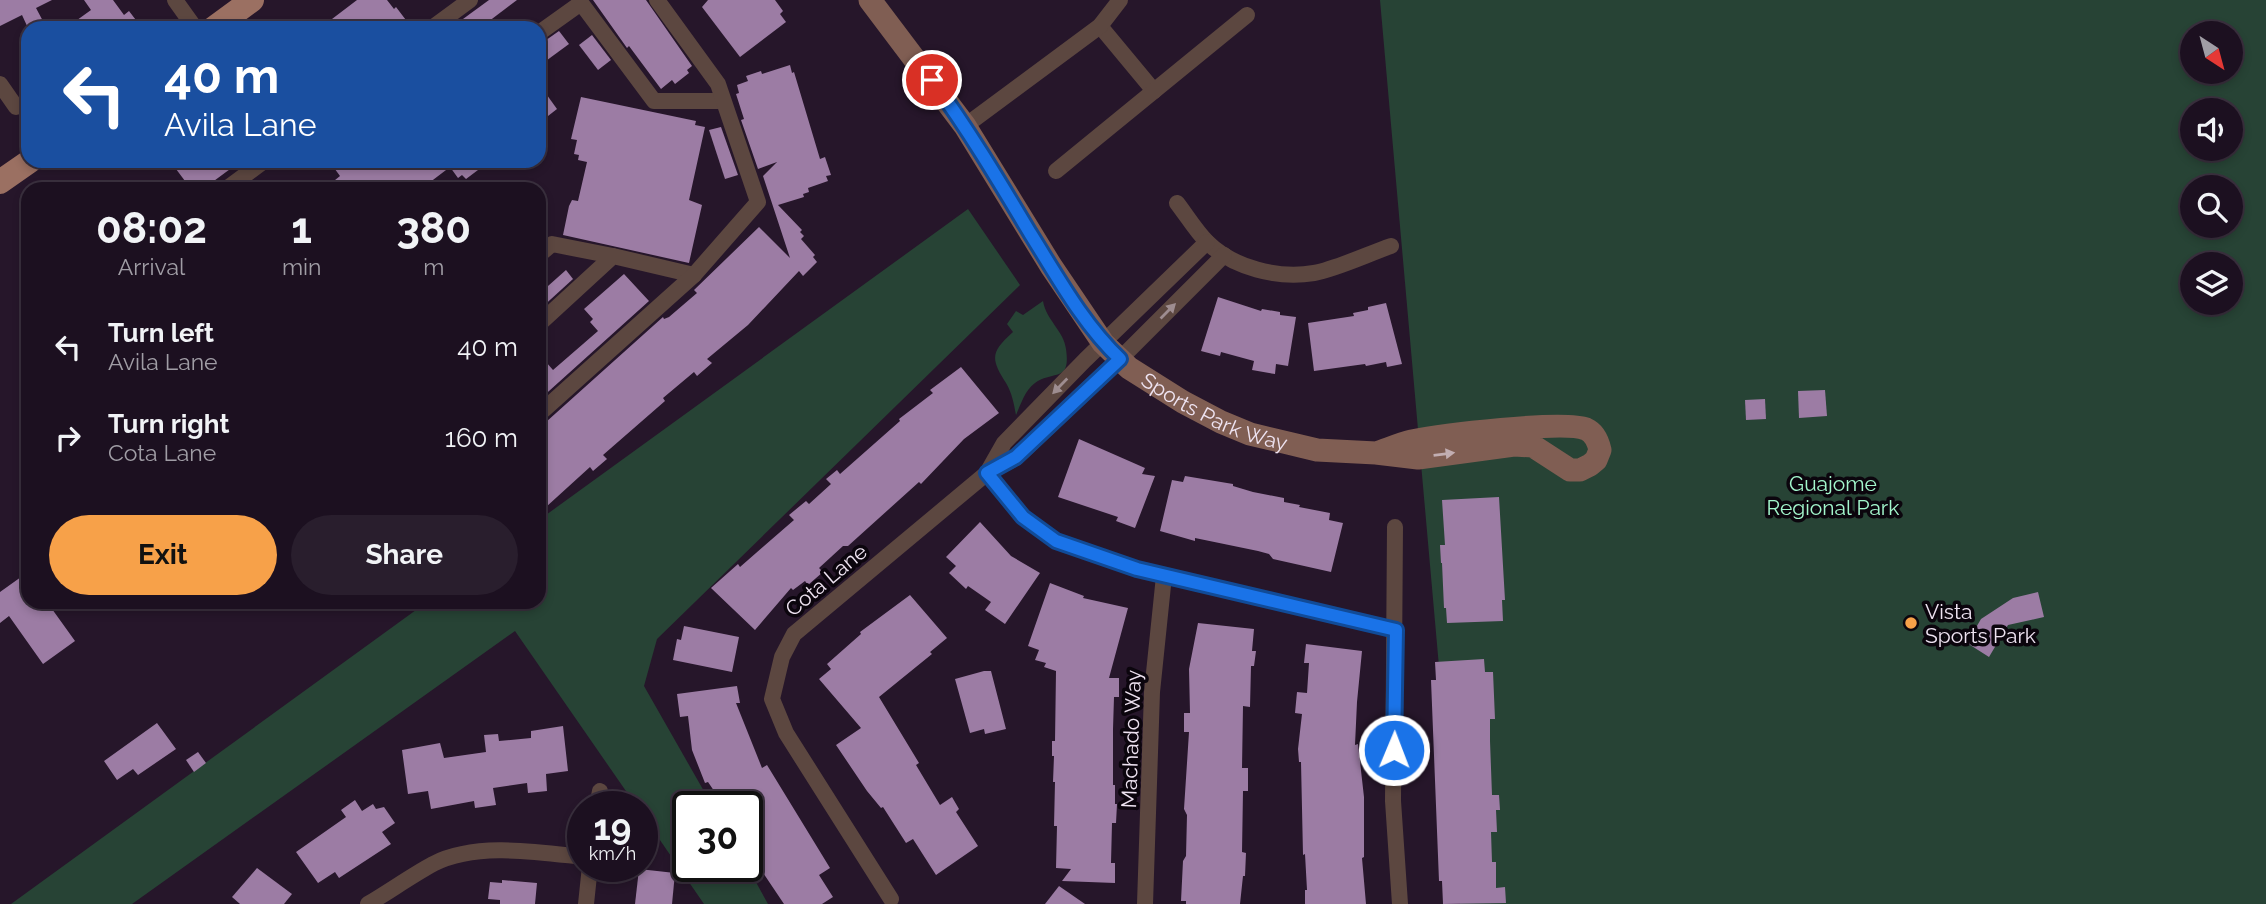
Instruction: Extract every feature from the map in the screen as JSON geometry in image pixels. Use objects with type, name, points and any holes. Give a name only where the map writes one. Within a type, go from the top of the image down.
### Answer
[{"type":"main road","points":[[224,21],[252,0]]},
{"type":"main road","points":[[0,182],[21,167]]},
{"type":"street","points":[[175,0],[190,21]]},
{"type":"street","points":[[442,21],[470,0]]},
{"type":"street","points":[[546,408],[694,275],[758,202],[718,84],[657,0]]},
{"type":"street","name":"Sports Park Way","points":[[870,0],[965,126],[1051,266],[1103,343],[1129,368],[1183,402],[1250,434],[1317,450],[1418,458],[1514,445],[1533,446],[1570,470],[1580,470],[1590,465],[1596,460],[1600,450],[1594,434],[1570,425],[1412,441],[1376,453]]},
{"type":"street","points":[[965,126],[1100,26],[1119,0]]},
{"type":"street","points":[[546,28],[582,4],[654,101],[723,101]]},
{"type":"street","points":[[1056,171],[1247,15]]},
{"type":"street","points":[[1100,26],[1154,91]]},
{"type":"street","points":[[0,85],[16,107]]},
{"type":"street","points":[[236,182],[255,168]]},
{"type":"street","points":[[1177,203],[1208,242],[1224,255],[1252,268],[1286,274],[1315,273],[1391,246]]},
{"type":"street","name":"Cota Lane","points":[[987,473],[1004,443],[1208,242]]},
{"type":"street","points":[[546,250],[552,244],[694,275]]},
{"type":"street","name":"Cota Lane","points":[[891,899],[786,733],[772,699],[782,657],[794,634],[987,473],[1016,457],[1120,359],[1224,255]]},
{"type":"street","points":[[546,318],[613,256]]},
{"type":"street","points":[[987,473],[1023,517],[1056,541],[1137,569],[1396,630]]},
{"type":"street","points":[[1395,527],[1393,801],[1401,904]]},
{"type":"street","name":"Machado Way","points":[[1145,904],[1152,692],[1164,576]]},
{"type":"street","points":[[368,904],[435,863],[465,855],[515,850],[567,855]]},
{"type":"street","points":[[586,904],[588,882]]},
{"type":"green space","name":"Guajome Regional Park","points":[[1380,0],[2266,0],[2266,904],[1460,904]]},
{"type":"green space","points":[[968,209],[1020,285],[657,639],[644,686],[704,791],[672,791],[672,858],[658,837],[658,791],[626,791],[515,631],[132,904],[11,904],[417,609],[546,609],[546,515]]},
{"type":"green space","points":[[1043,301],[1065,343],[1066,367],[1059,374],[1035,383],[1016,415],[995,356],[1000,345],[1013,332],[1007,324],[1016,311],[1023,315]]},
{"type":"green space","points":[[689,882],[756,882],[768,904],[704,904]]},
{"type":"building","points":[[0,0],[52,0],[36,8],[43,21],[25,21],[22,15],[0,26]]},
{"type":"building","points":[[84,0],[113,0],[124,15],[129,11],[137,21],[76,21],[91,10]]},
{"type":"building","points":[[357,0],[387,0],[407,21],[333,21],[332,19]]},
{"type":"building","points":[[489,0],[517,0],[489,21],[463,19]]},
{"type":"building","points":[[593,0],[646,0],[692,66],[687,70],[689,73],[675,84],[672,80],[661,89],[629,46],[627,48]]},
{"type":"building","points":[[708,0],[775,0],[783,11],[780,14],[786,22],[740,57],[702,7]]},
{"type":"building","points":[[559,31],[569,44],[546,61],[546,40]]},
{"type":"building","points":[[592,35],[611,60],[598,70],[579,45]]},
{"type":"building","points":[[790,65],[820,159],[825,157],[831,175],[826,176],[828,181],[808,188],[809,192],[803,194],[804,197],[778,205],[802,230],[800,232],[804,236],[801,239],[815,255],[813,257],[817,262],[803,276],[799,271],[748,325],[707,359],[712,363],[697,376],[694,372],[663,398],[665,401],[603,455],[607,459],[593,471],[590,467],[546,507],[546,422],[663,317],[669,317],[697,293],[694,290],[759,227],[790,258],[763,176],[777,162],[758,169],[741,120],[744,119],[736,94],[739,93],[737,85],[748,81],[746,76],[761,71],[762,74]]},
{"type":"building","points":[[546,94],[557,109],[546,118]]},
{"type":"building","points":[[581,97],[696,121],[695,125],[705,127],[689,200],[702,205],[689,263],[563,235],[569,206],[572,200],[578,201],[587,162],[578,160],[579,155],[574,154],[577,140],[571,139]]},
{"type":"building","points":[[721,127],[738,175],[725,179],[709,130]]},
{"type":"building","points":[[175,168],[232,168],[212,182],[186,182]]},
{"type":"building","points":[[334,168],[449,168],[430,182],[333,182],[340,176]]},
{"type":"building","points":[[451,168],[481,168],[466,179],[462,175],[458,178]]},
{"type":"building","points":[[566,270],[573,279],[546,304],[546,288]]},
{"type":"building","points":[[624,274],[649,301],[546,394],[546,362],[553,370],[598,331],[590,322],[593,319],[584,309]]},
{"type":"building","points":[[1218,297],[1261,311],[1280,312],[1280,315],[1296,317],[1288,366],[1276,364],[1275,374],[1252,370],[1254,361],[1221,352],[1220,356],[1201,351]]},
{"type":"building","points":[[1386,303],[1402,364],[1387,367],[1386,362],[1314,371],[1308,323],[1354,316],[1353,313]]},
{"type":"building","points":[[961,367],[999,413],[964,439],[921,484],[919,482],[848,546],[843,546],[819,568],[823,572],[808,585],[805,581],[793,590],[791,588],[755,630],[711,588],[738,564],[740,567],[794,520],[789,515],[806,501],[809,504],[831,484],[826,479],[837,470],[840,474],[900,421],[899,419],[933,393],[930,390]]},
{"type":"building","points":[[1825,390],[1827,416],[1799,418],[1798,391]]},
{"type":"building","points":[[1765,399],[1766,419],[1746,420],[1745,400]]},
{"type":"building","points":[[1079,439],[1145,468],[1142,474],[1155,476],[1135,528],[1116,521],[1118,517],[1058,497]]},
{"type":"building","points":[[1185,476],[1233,484],[1253,492],[1284,498],[1284,502],[1300,505],[1299,507],[1330,513],[1329,520],[1343,523],[1331,572],[1273,559],[1269,554],[1258,551],[1195,538],[1195,541],[1160,531],[1172,480],[1183,482]]},
{"type":"building","points":[[1499,497],[1505,600],[1502,600],[1503,621],[1447,623],[1440,545],[1445,545],[1442,500]]},
{"type":"building","points":[[980,522],[1011,556],[1040,573],[1005,624],[985,610],[991,602],[968,586],[966,589],[949,573],[956,566],[946,557]]},
{"type":"building","points":[[21,577],[21,609],[52,609],[75,641],[43,664],[9,616],[0,623],[0,592]]},
{"type":"building","points":[[1050,583],[1084,596],[1083,598],[1128,608],[1109,678],[1119,678],[1119,697],[1114,697],[1113,729],[1113,785],[1117,804],[1116,823],[1112,823],[1111,863],[1115,863],[1115,883],[1062,881],[1071,869],[1056,868],[1057,826],[1054,826],[1052,741],[1055,741],[1056,671],[1044,667],[1046,663],[1035,660],[1039,650],[1028,646]]},
{"type":"building","points":[[2038,592],[2044,617],[2008,625],[1989,657],[1967,643],[1981,619],[2013,598]]},
{"type":"building","points":[[910,595],[947,638],[930,652],[932,654],[879,697],[919,763],[916,765],[940,805],[952,797],[959,809],[956,812],[978,846],[936,875],[913,839],[906,843],[883,807],[881,808],[867,791],[836,745],[861,728],[819,679],[831,669],[827,664],[861,634],[860,632]]},
{"type":"building","points":[[1198,623],[1254,629],[1252,651],[1256,651],[1254,666],[1251,666],[1250,707],[1243,706],[1242,768],[1248,768],[1248,791],[1243,791],[1242,852],[1246,853],[1240,904],[1186,904],[1186,901],[1181,901],[1183,861],[1186,856],[1187,815],[1184,809],[1189,732],[1184,732],[1184,713],[1190,713],[1189,669]]},
{"type":"building","points":[[684,626],[739,637],[732,672],[673,660],[677,639],[681,640]]},
{"type":"building","points":[[1306,644],[1362,651],[1355,745],[1358,744],[1364,797],[1362,858],[1366,904],[1305,904],[1307,890],[1305,854],[1303,855],[1301,762],[1298,749],[1302,714],[1295,713],[1297,692],[1307,693],[1309,663],[1304,663]]},
{"type":"building","points":[[1484,659],[1485,672],[1493,672],[1495,719],[1490,719],[1492,795],[1499,795],[1500,810],[1496,810],[1497,832],[1491,832],[1492,862],[1496,862],[1496,888],[1505,887],[1506,903],[1443,904],[1442,881],[1439,881],[1431,680],[1436,680],[1435,662]]},
{"type":"building","points":[[991,671],[1006,729],[985,734],[984,729],[970,733],[955,679]]},
{"type":"building","points":[[737,686],[740,703],[736,703],[762,768],[767,765],[830,868],[819,875],[833,897],[822,904],[784,904],[763,873],[763,791],[714,791],[708,782],[705,783],[692,750],[688,716],[680,717],[677,694]]},
{"type":"building","points":[[157,723],[176,749],[138,775],[133,769],[117,780],[104,761]]},
{"type":"building","points":[[563,726],[568,771],[546,774],[547,791],[528,793],[527,783],[493,788],[496,805],[475,808],[474,801],[431,809],[428,791],[408,794],[402,750],[440,743],[444,758],[486,752],[484,735],[498,734],[499,741],[531,738],[531,731]]},
{"type":"building","points":[[198,752],[206,763],[194,772],[186,760]]},
{"type":"building","points":[[355,800],[362,811],[373,804],[376,809],[384,807],[395,823],[382,832],[391,844],[339,878],[335,872],[318,883],[296,852],[346,817],[341,810]]},
{"type":"building","points":[[257,868],[292,894],[284,904],[240,904],[232,897]]},
{"type":"building","points":[[658,871],[672,873],[674,882],[672,904],[635,904],[638,882],[658,882]]},
{"type":"building","points":[[502,880],[537,883],[535,904],[500,904],[500,900],[488,899],[490,882],[502,883]]},
{"type":"building","points":[[1059,886],[1085,904],[1045,904]]},
{"type":"place","name":"Vista Sports Park","points":[[1911,623]]},
{"type":"route","points":[[932,80],[965,126],[1051,266],[1103,343],[1120,359],[1016,457],[987,473],[1023,517],[1056,541],[1137,569],[1396,630],[1394,750]]}]
